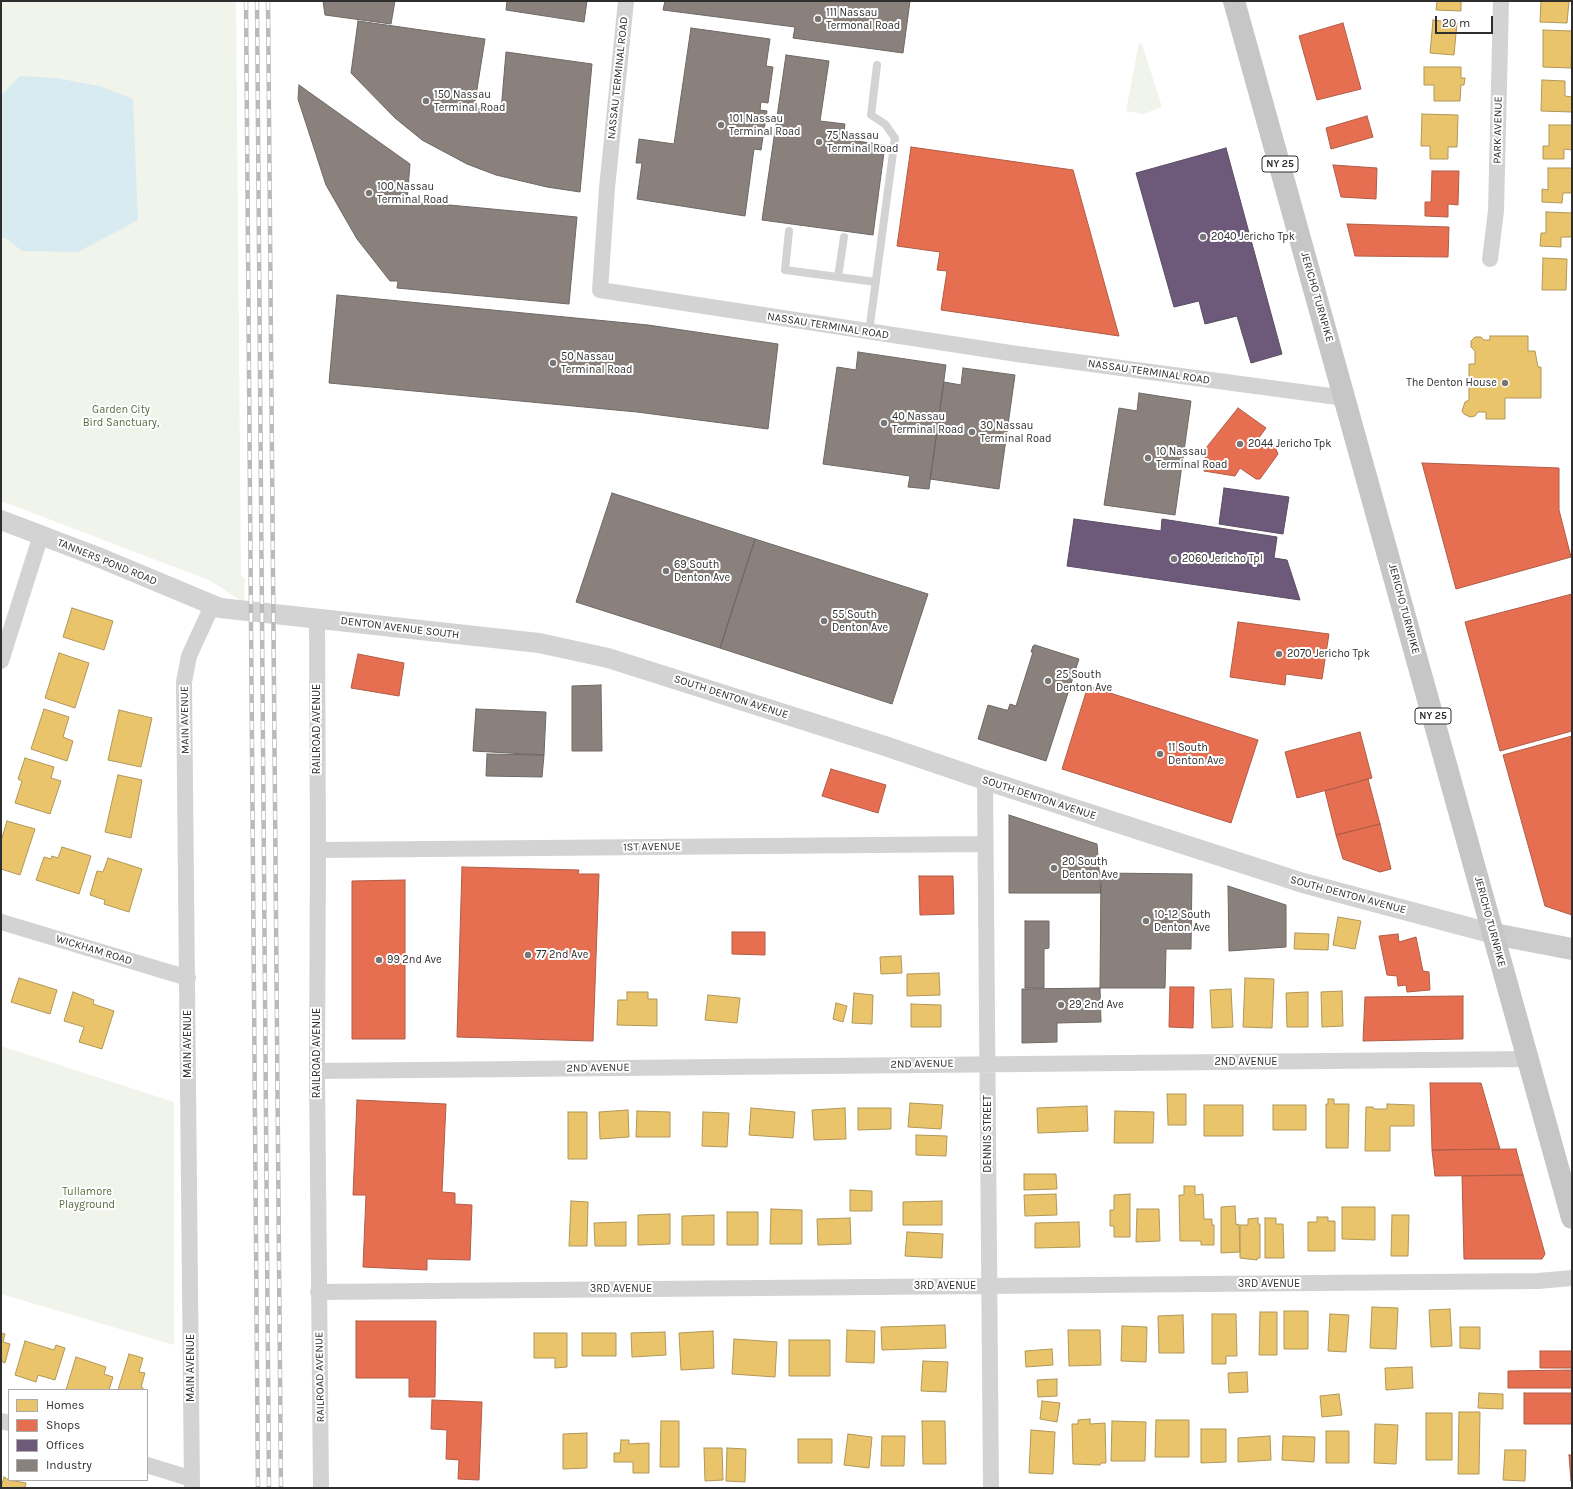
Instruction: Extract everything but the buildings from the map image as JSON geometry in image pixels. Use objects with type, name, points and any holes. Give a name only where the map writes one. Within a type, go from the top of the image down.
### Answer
[{"type":"main road","name":"JERICHO TURNPIKE","points":[[1234,1],[1572,1218]]},
{"type":"main road","points":[[1494,934],[1572,949]]},
{"type":"street","name":"NASSAU TERMINAL ROAD","points":[[626,1],[607,188],[600,290],[1017,354],[1345,398]]},
{"type":"street","name":"PARK AVENUE","points":[[1490,259],[1496,211],[1501,1]]},
{"type":"street","name":"TANNERS POND ROAD","points":[[1,520],[98,557],[212,606]]},
{"type":"street","points":[[1,661],[41,535]]},
{"type":"street","name":"DENTON AVENUE SOUTH","points":[[212,606],[229,610],[317,618],[555,646],[587,653]]},
{"type":"street","name":"MAIN AVENUE","points":[[192,1484],[184,682],[189,656],[212,606]]},
{"type":"street","name":"RAILROAD AVENUE","points":[[317,618],[318,1292],[321,1488]]},
{"type":"street","name":"SOUTH DENTON AVENUE","points":[[587,653],[608,658],[878,743],[985,780],[1303,883],[1494,934]]},
{"type":"street","name":"DENNIS STREET","points":[[985,780],[991,1488]]},
{"type":"street","name":"1ST AVENUE","points":[[318,850],[985,844]]},
{"type":"street","name":"WICKHAM ROAD","points":[[1,922],[188,978]]},
{"type":"street","name":"2ND AVENUE","points":[[317,1071],[1528,1059]]},
{"type":"street","name":"3RD AVENUE","points":[[318,1292],[1538,1281],[1572,1278]]},
{"type":"street","points":[[148,1465],[192,1484]]},
{"type":"lane","points":[[869,332],[895,138],[885,124],[871,115],[877,65]]},
{"type":"lane","points":[[789,231],[785,270],[876,282]]},
{"type":"lane","points":[[838,277],[844,237]]},
{"type":"green space","name":"Garden City Bird Sanctuary,","points":[[1,1],[236,1],[241,576],[245,578],[244,603],[211,581],[1,501]]},
{"type":"green space","points":[[1139,43],[1142,44],[1162,107],[1143,114],[1126,111]]},
{"type":"green space","name":"Tullamore Playground","points":[[1,1046],[174,1102],[174,1345],[1,1294]]},
{"type":"shaded area","points":[[20,76],[56,78],[99,86],[133,99],[138,220],[78,252],[22,251],[7,239],[1,237],[1,95]]},
{"type":"railway","points":[[246,1],[258,1488]]},
{"type":"railway","points":[[257,1],[269,1488]]},
{"type":"railway","points":[[268,1],[281,1488]]},
{"type":"place","name":"111 Nassau Termonal Road","points":[[818,19]]},
{"type":"place","name":"150 Nassau Terminal Road","points":[[426,101]]},
{"type":"place","name":"101 Nassau Terminal Road","points":[[721,125]]},
{"type":"place","name":"75 Nassau Terminal Road","points":[[819,142]]},
{"type":"place","name":"100 Nassau Terminal Road","points":[[369,193]]},
{"type":"place","name":"2040 Jericho Tpk","points":[[1203,237]]},
{"type":"place","name":"50 Nassau Terminal Road","points":[[553,363]]},
{"type":"place","name":"The Denton House","points":[[1505,383]]},
{"type":"place","name":"40 Nassau Terminal Road","points":[[884,423]]},
{"type":"place","name":"30 Nassau Terminal Road","points":[[972,432]]},
{"type":"place","name":"2044 Jericho Tpk","points":[[1240,444]]},
{"type":"place","name":"10 Nassau Terminal Road","points":[[1148,458]]},
{"type":"place","name":"2060 Jericho Tpl","points":[[1174,559]]},
{"type":"place","name":"69 South Denton Ave","points":[[666,571]]},
{"type":"place","name":"55 South Denton Ave","points":[[824,621]]},
{"type":"place","name":"2070 Jericho Tpk","points":[[1279,654]]},
{"type":"place","name":"25 South Denton Ave","points":[[1048,681]]},
{"type":"place","name":"11 South Denton Ave","points":[[1160,754]]},
{"type":"place","name":"20 South Denton Ave","points":[[1054,868]]},
{"type":"place","name":"10-12 South Denton Ave","points":[[1146,921]]},
{"type":"place","name":"77 2nd Ave","points":[[528,955]]},
{"type":"place","name":"99 2nd Ave","points":[[379,960]]},
{"type":"place","name":"29 2nd Ave","points":[[1061,1005]]}]
